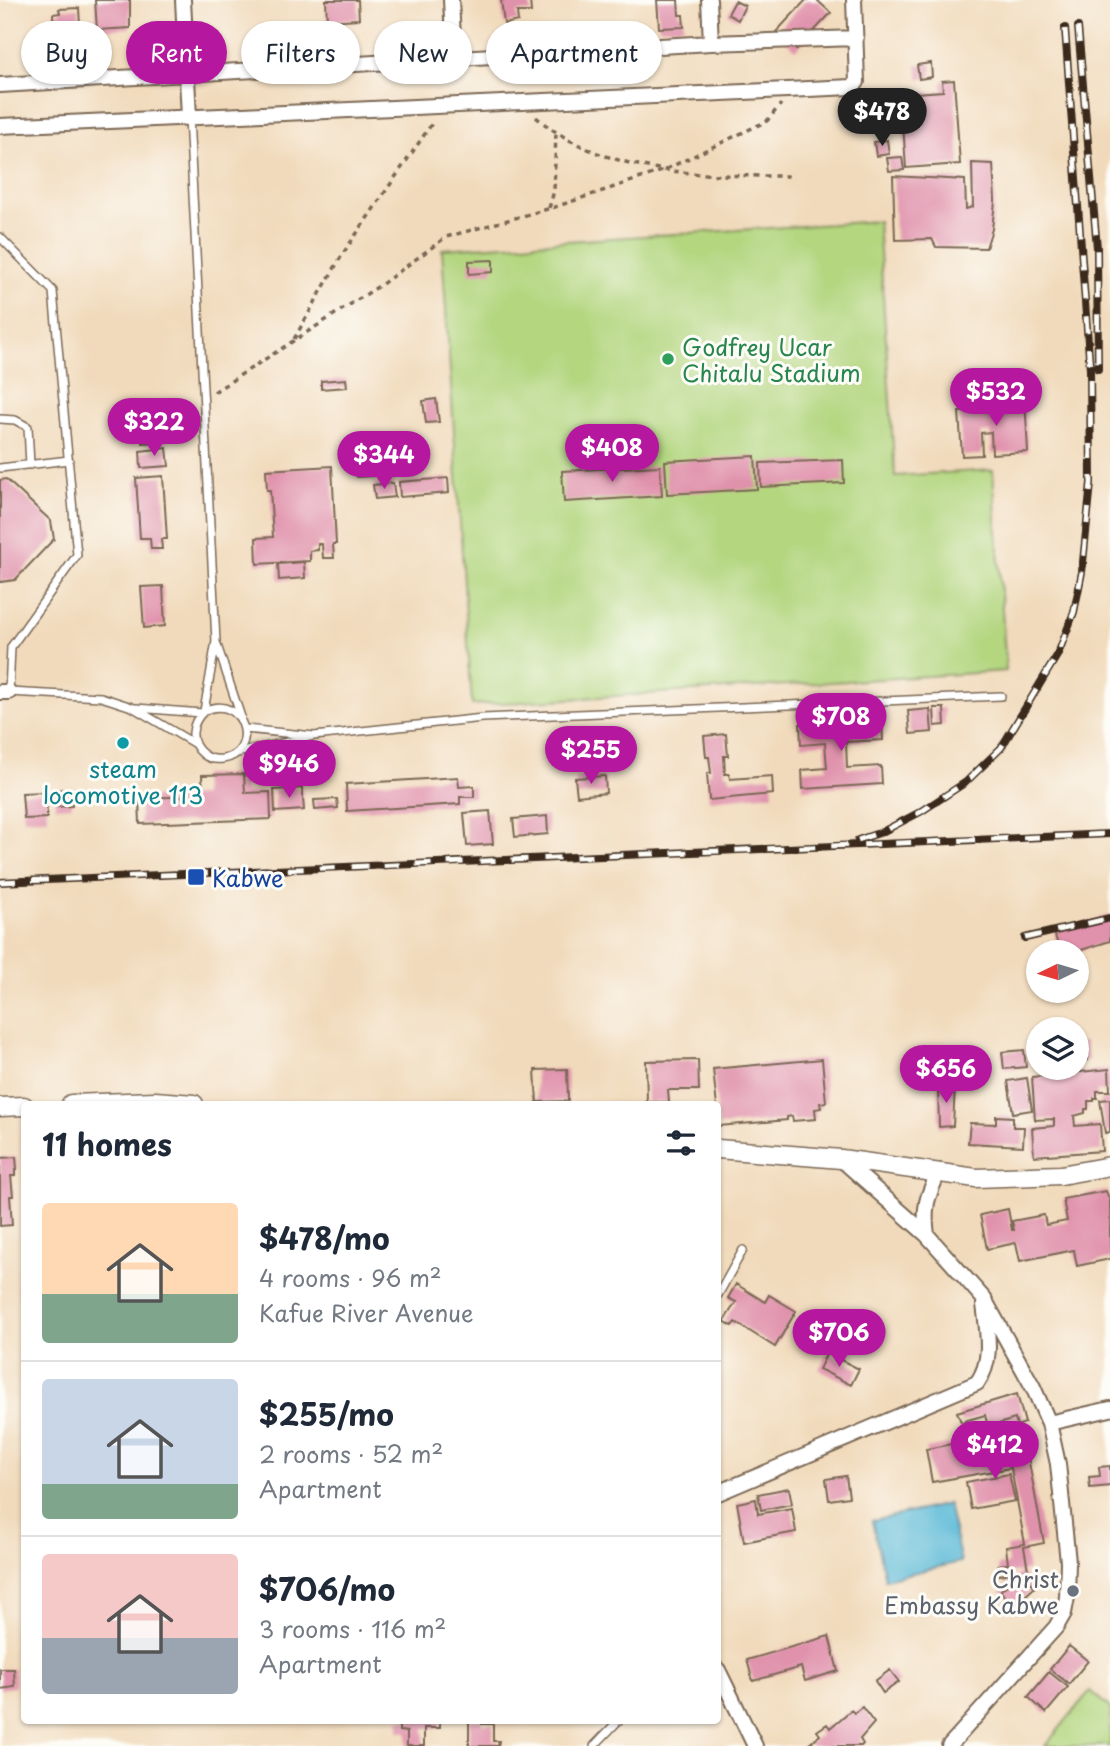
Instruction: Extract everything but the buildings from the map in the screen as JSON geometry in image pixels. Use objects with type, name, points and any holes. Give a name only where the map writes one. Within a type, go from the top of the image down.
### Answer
[{"type":"street","points":[[183,0],[184,21]]},
{"type":"street","points":[[451,0],[452,21]]},
{"type":"street","points":[[709,0],[711,43]]},
{"type":"street","points":[[0,126],[856,85],[854,0]]},
{"type":"street","points":[[472,56],[856,38]]},
{"type":"street","points":[[227,71],[374,62]]},
{"type":"street","points":[[0,85],[126,77]]},
{"type":"street","points":[[188,84],[189,117]]},
{"type":"street","points":[[0,1107],[21,1106]]},
{"type":"street","points":[[721,1149],[841,1159],[976,1178],[1061,1175],[1110,1166]]},
{"type":"street","points":[[841,1159],[927,1235],[984,1299],[1033,1387],[1049,1423],[1058,1464],[1068,1562],[1064,1613],[1056,1627],[949,1746]]},
{"type":"street","points":[[927,1235],[924,1214],[926,1198],[939,1171]]},
{"type":"street","points":[[721,1492],[977,1383],[986,1371],[988,1350],[984,1299]]},
{"type":"street","points":[[1049,1423],[1110,1409]]},
{"type":"street","points":[[721,1676],[755,1746]]},
{"type":"lane","points":[[189,117],[216,642],[203,712],[193,727],[195,744]]},
{"type":"lane","points":[[0,237],[53,291],[77,555],[10,647],[4,692],[101,697],[132,707],[195,744],[205,756],[213,759],[314,736],[482,718],[1001,696]]},
{"type":"lane","points":[[0,419],[15,420],[28,427],[30,465]]},
{"type":"lane","points":[[0,468],[69,460]]},
{"type":"lane","points":[[216,642],[244,725],[242,746],[237,753]]},
{"type":"lane","points":[[0,648],[10,647]]},
{"type":"lane","points":[[132,707],[203,712],[221,707],[237,714],[244,725],[314,736]]},
{"type":"lane","points":[[721,1290],[743,1250]]},
{"type":"lane","points":[[594,1746],[616,1724]]},
{"type":"path","points":[[203,398],[382,284],[446,237],[549,208],[663,171],[767,121],[781,105],[782,90]]},
{"type":"path","points":[[519,102],[573,143],[626,161],[663,171],[722,176],[789,176]]},
{"type":"path","points":[[293,340],[342,255],[444,105]]},
{"type":"path","points":[[549,208],[554,191],[556,131]]},
{"type":"green space","name":"Godfrey Ucar Chitalu Stadium","points":[[878,221],[895,476],[993,470],[1006,671],[472,705],[442,249]]},
{"type":"green space","points":[[1090,1691],[1110,1708],[1110,1746],[1045,1746]]},
{"type":"water","points":[[948,1504],[961,1562],[885,1579],[872,1521]]},
{"type":"railway","points":[[1078,27],[1097,248],[1098,369]]},
{"type":"railway","points":[[858,840],[882,832],[922,811],[966,782],[1001,748],[1058,654],[1074,612],[1082,572],[1091,483],[1090,370],[1065,28]]},
{"type":"railway","points":[[0,882],[1110,834]]},
{"type":"railway","points":[[1025,938],[1110,918]]},
{"type":"place","name":"Godfrey Ucar Chitalu Stadium","points":[[668,359]]},
{"type":"place","name":"steam locomotive 113","points":[[123,743]]},
{"type":"place","name":"Kabwe","points":[[196,877]]},
{"type":"place","name":"Christ Embassy Kabwe","points":[[1073,1591]]}]
